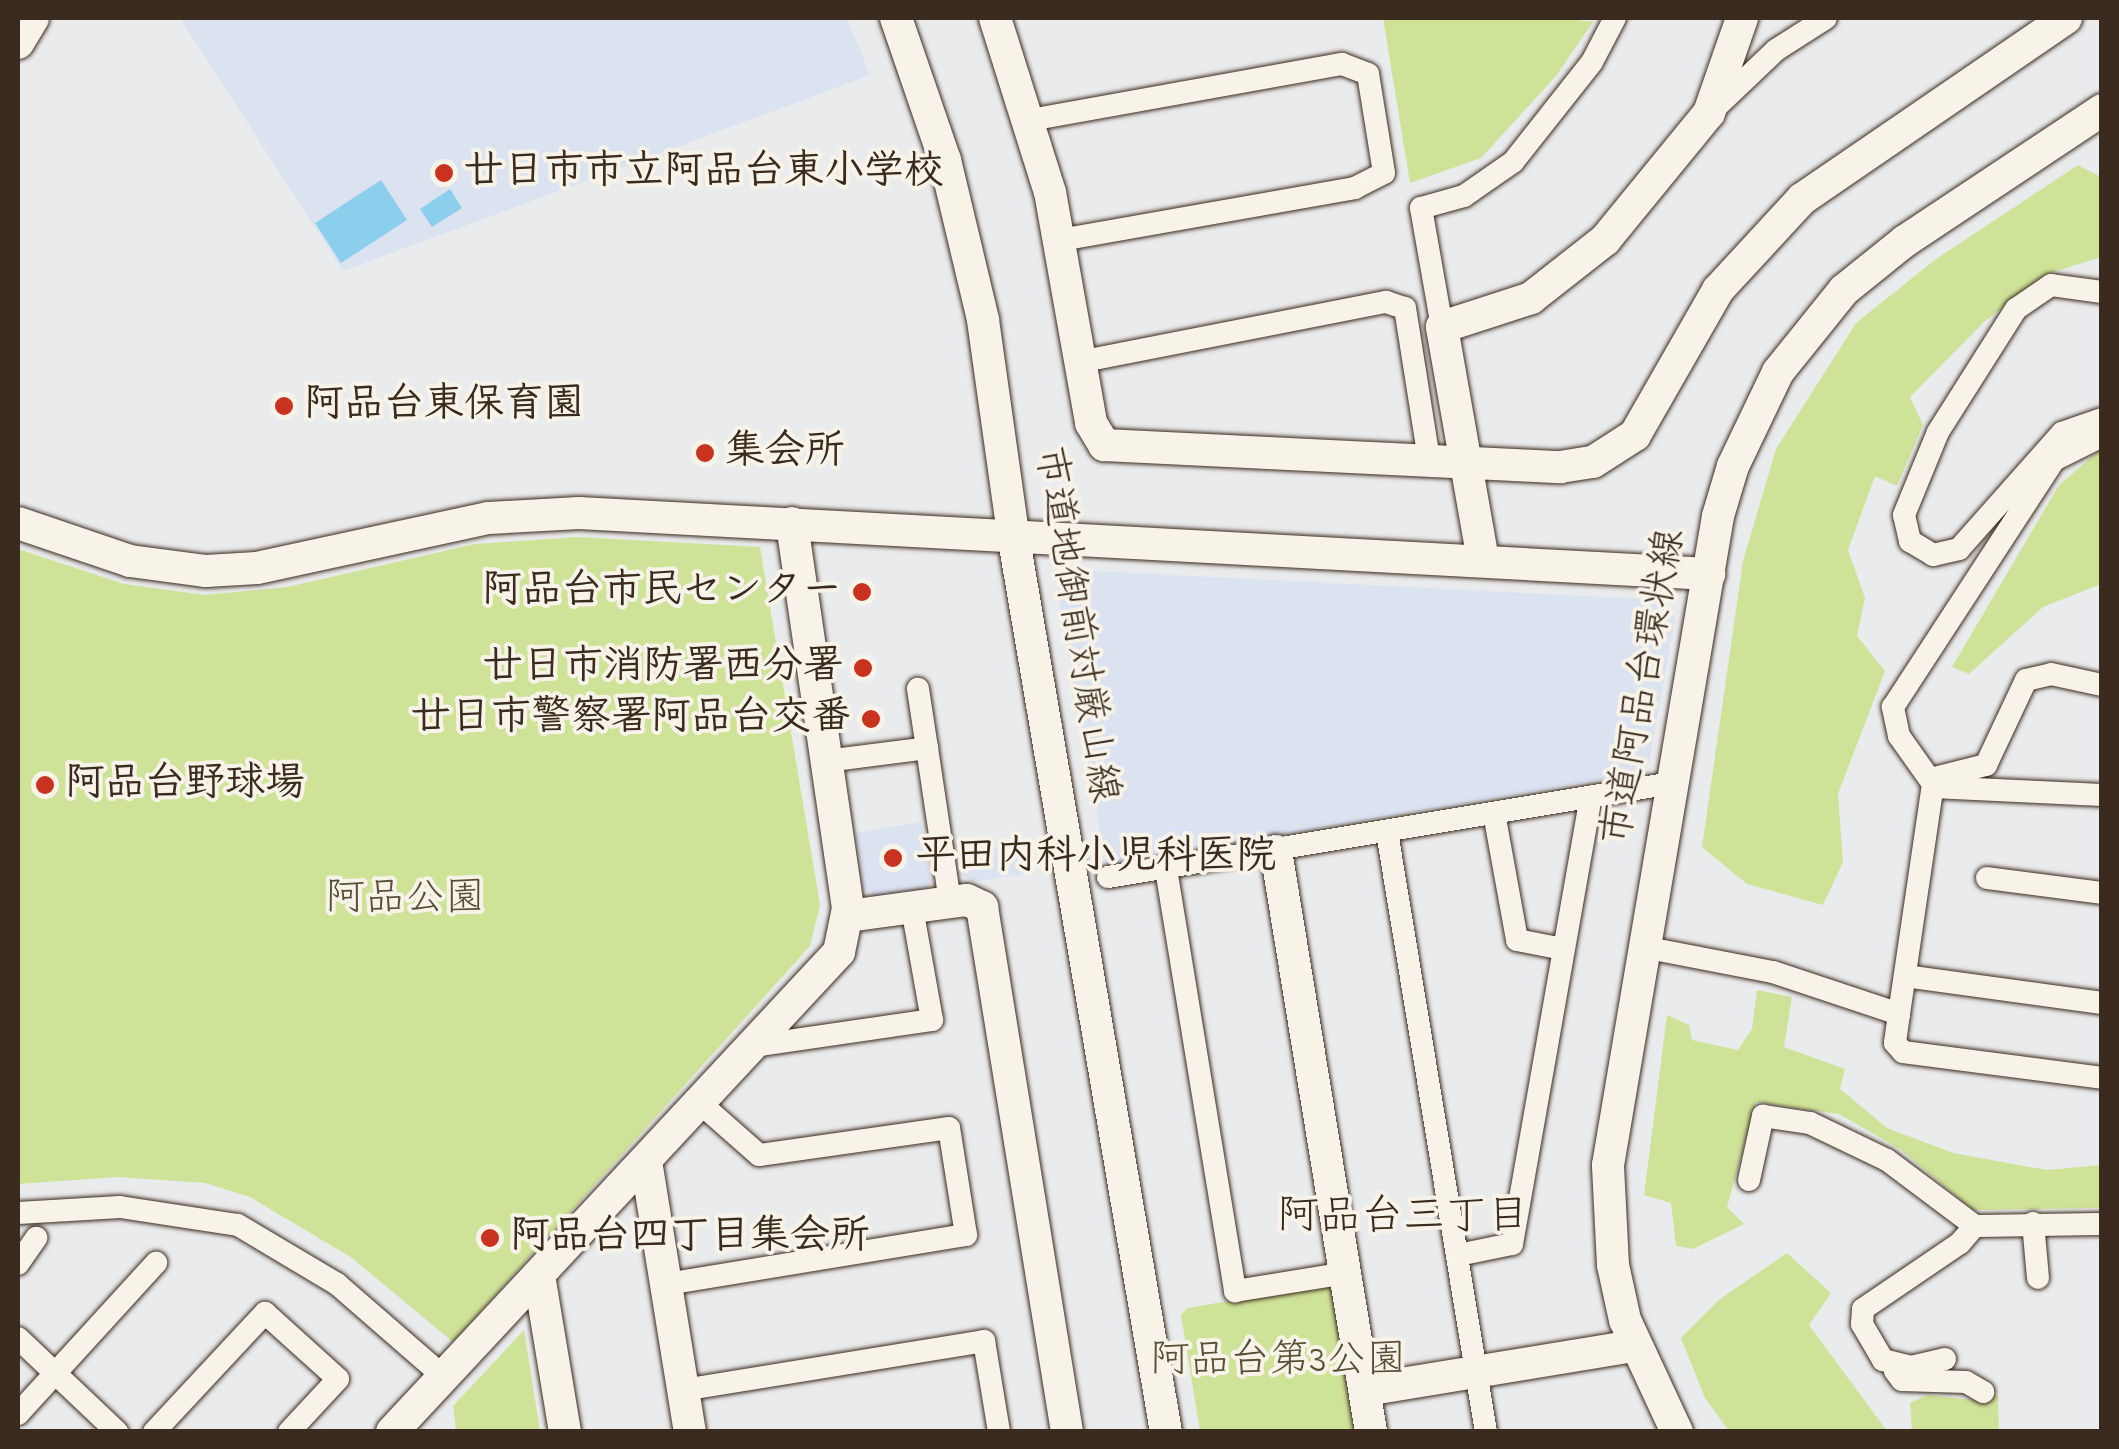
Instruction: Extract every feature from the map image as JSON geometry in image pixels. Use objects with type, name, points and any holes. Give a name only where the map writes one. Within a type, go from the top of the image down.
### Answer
[{"type":"street","points":[[18,44],[34,18]]},
{"type":"street","name":"市道地御前対厳山線","points":[[896,18],[966,240],[1166,1432]]},
{"type":"street","points":[[995,18],[1030,120],[1061,240],[1084,361],[1091,423],[1104,444],[1577,466],[1622,446],[1645,421],[1706,308],[1772,227],[1857,156],[2049,22]]},
{"type":"street","points":[[1483,560],[1421,208],[1464,196],[1513,162],[1592,62],[1615,18]]},
{"type":"street","points":[[1709,113],[1742,18],[1776,50]]},
{"type":"street","points":[[1442,327],[1503,312],[1583,262],[1709,113],[1776,50],[1826,18]]},
{"type":"street","points":[[1030,120],[1342,64],[1368,74],[1384,173],[1354,188],[1061,240]]},
{"type":"street","name":"市道阿品台環状線","points":[[1677,1432],[1634,1346],[1612,1265],[1608,1165],[1718,516],[1742,441],[1809,329],[1884,256],[2102,110]]},
{"type":"street","points":[[2102,292],[2051,285],[2016,309],[1938,432],[1904,515],[1910,541],[1933,555],[1959,549],[2054,440],[2081,422],[2102,420]]},
{"type":"street","points":[[1084,361],[1386,302],[1405,308],[1429,459]]},
{"type":"street","points":[[2102,436],[2054,460],[1900,694],[1893,722],[1932,783],[1895,1042],[1902,1052],[2102,1078]]},
{"type":"street","points":[[18,523],[130,561],[206,571],[269,565],[507,516],[792,523],[1709,574]]},
{"type":"street","points":[[392,1432],[839,952],[848,916],[792,523]]},
{"type":"street","points":[[1932,783],[1986,764],[2026,680],[2051,674],[2102,685]]},
{"type":"street","points":[[918,689],[950,902]]},
{"type":"street","points":[[826,762],[927,748]]},
{"type":"street","points":[[1108,878],[1672,783]]},
{"type":"street","points":[[1932,783],[2102,795]]},
{"type":"street","points":[[1458,1256],[1512,1244],[1591,797]]},
{"type":"street","points":[[1494,813],[1517,940],[1563,949]]},
{"type":"street","points":[[1387,832],[1486,1432]]},
{"type":"street","points":[[1276,851],[1371,1432]]},
{"type":"street","points":[[1166,870],[1236,1291],[1346,1273]]},
{"type":"street","points":[[1987,878],[2102,893]]},
{"type":"street","points":[[848,916],[973,900],[984,912],[1067,1432]]},
{"type":"street","points":[[753,1046],[932,1020],[912,908]]},
{"type":"street","points":[[1643,948],[1773,972],[1899,1014]]},
{"type":"street","points":[[1905,976],[2102,1003]]},
{"type":"street","points":[[666,1284],[966,1235],[949,1128],[758,1155],[700,1103]]},
{"type":"street","points":[[1749,1180],[1763,1116],[1810,1123],[1887,1160],[1975,1226]]},
{"type":"street","points":[[646,1161],[690,1432]]},
{"type":"street","points":[[18,1213],[120,1207],[238,1225],[337,1284],[444,1377]]},
{"type":"street","points":[[2034,1223],[2038,1278]]},
{"type":"street","points":[[1983,1392],[1966,1382],[1902,1380],[1894,1366],[1874,1349],[1863,1309],[1912,1280],[1975,1226],[2102,1224]]},
{"type":"street","points":[[18,1264],[36,1238]]},
{"type":"street","points":[[18,1414],[156,1263]]},
{"type":"street","points":[[539,1275],[565,1432]]},
{"type":"street","points":[[154,1432],[266,1312],[338,1379],[289,1432]]},
{"type":"street","points":[[18,1338],[117,1432]]},
{"type":"street","points":[[683,1390],[984,1341],[999,1432]]},
{"type":"street","points":[[1365,1390],[1634,1346]]},
{"type":"street","points":[[1894,1366],[1946,1359]]},
{"type":"shaded area","name":"廿日市市立阿品台東小学校","points":[[180,18],[847,18],[870,75],[343,271]]},
{"type":"shaded area","points":[[1074,570],[1664,600],[1675,618],[1649,762],[1638,773],[1106,865],[1057,590]]},
{"type":"shaded area","name":"平田内科小児科医院","points":[[921,822],[931,882],[923,894],[880,901],[864,889],[856,833]]},
{"type":"shaded area","points":[[1025,843],[1028,873],[972,882],[961,874],[958,853]]},
{"type":"green space","points":[[1383,18],[1560,18],[1593,22],[1556,76],[1481,158],[1410,183]]},
{"type":"green space","points":[[2078,165],[2101,177],[2101,257],[2044,275],[1984,322],[1910,397],[1923,425],[1897,486],[1875,476],[1848,550],[1865,598],[1857,636],[1885,671],[1838,794],[1843,862],[1823,905],[1747,884],[1702,847],[1743,561],[1776,449],[1856,323],[1936,259]]},
{"type":"green space","points":[[2101,449],[2101,584],[2043,607],[1969,674],[1952,667],[2059,485]]},
{"type":"green space","name":"阿品公園","points":[[578,537],[760,547],[820,905],[810,946],[453,1342],[352,1258],[250,1197],[205,1183],[118,1177],[18,1184],[18,549],[124,584],[205,595],[287,587],[475,544]]},
{"type":"green space","points":[[1757,990],[1792,997],[1784,1047],[1845,1069],[1840,1089],[1887,1128],[1953,1153],[2047,1170],[2101,1165],[2101,1208],[1973,1210],[1900,1149],[1839,1114],[1756,1102],[1727,1207],[1744,1224],[1693,1249],[1676,1246],[1671,1203],[1644,1195],[1667,1015],[1689,1025],[1692,1040],[1738,1050],[1752,1029]]},
{"type":"green space","points":[[1787,1253],[1831,1293],[1809,1325],[1887,1431],[1729,1431],[1705,1398],[1681,1338],[1720,1299]]},
{"type":"green space","name":"阿品台第3公園","points":[[1330,1284],[1360,1431],[1200,1431],[1181,1315],[1187,1308]]},
{"type":"green space","points":[[524,1330],[540,1431],[456,1431],[453,1406]]},
{"type":"green space","points":[[1983,1392],[1998,1396],[1999,1431],[1912,1431],[1910,1403],[1927,1395],[1973,1400]]},
{"type":"water","points":[[381,180],[407,220],[341,263],[315,223]]},
{"type":"water","points":[[450,189],[462,208],[432,227],[420,209]]},
{"type":"place","name":"廿日市市立阿品台東小学校","points":[[444,173]]},
{"type":"place","name":"阿品台東保育園","points":[[284,406]]},
{"type":"place","name":"集会所","points":[[705,453]]},
{"type":"place","name":"阿品台市民センター","points":[[862,592]]},
{"type":"place","name":"廿日市消防署西分署","points":[[863,668]]},
{"type":"place","name":"廿日市警察署阿品台交番","points":[[871,719]]},
{"type":"place","name":"阿品台野球場","points":[[45,785]]},
{"type":"place","name":"平田内科小児科医院","points":[[893,858]]},
{"type":"place","name":"阿品台四丁目集会所","points":[[490,1238]]},
{"type":"district","name":"阿品台三丁目","points":[[1403,1218]]}]
